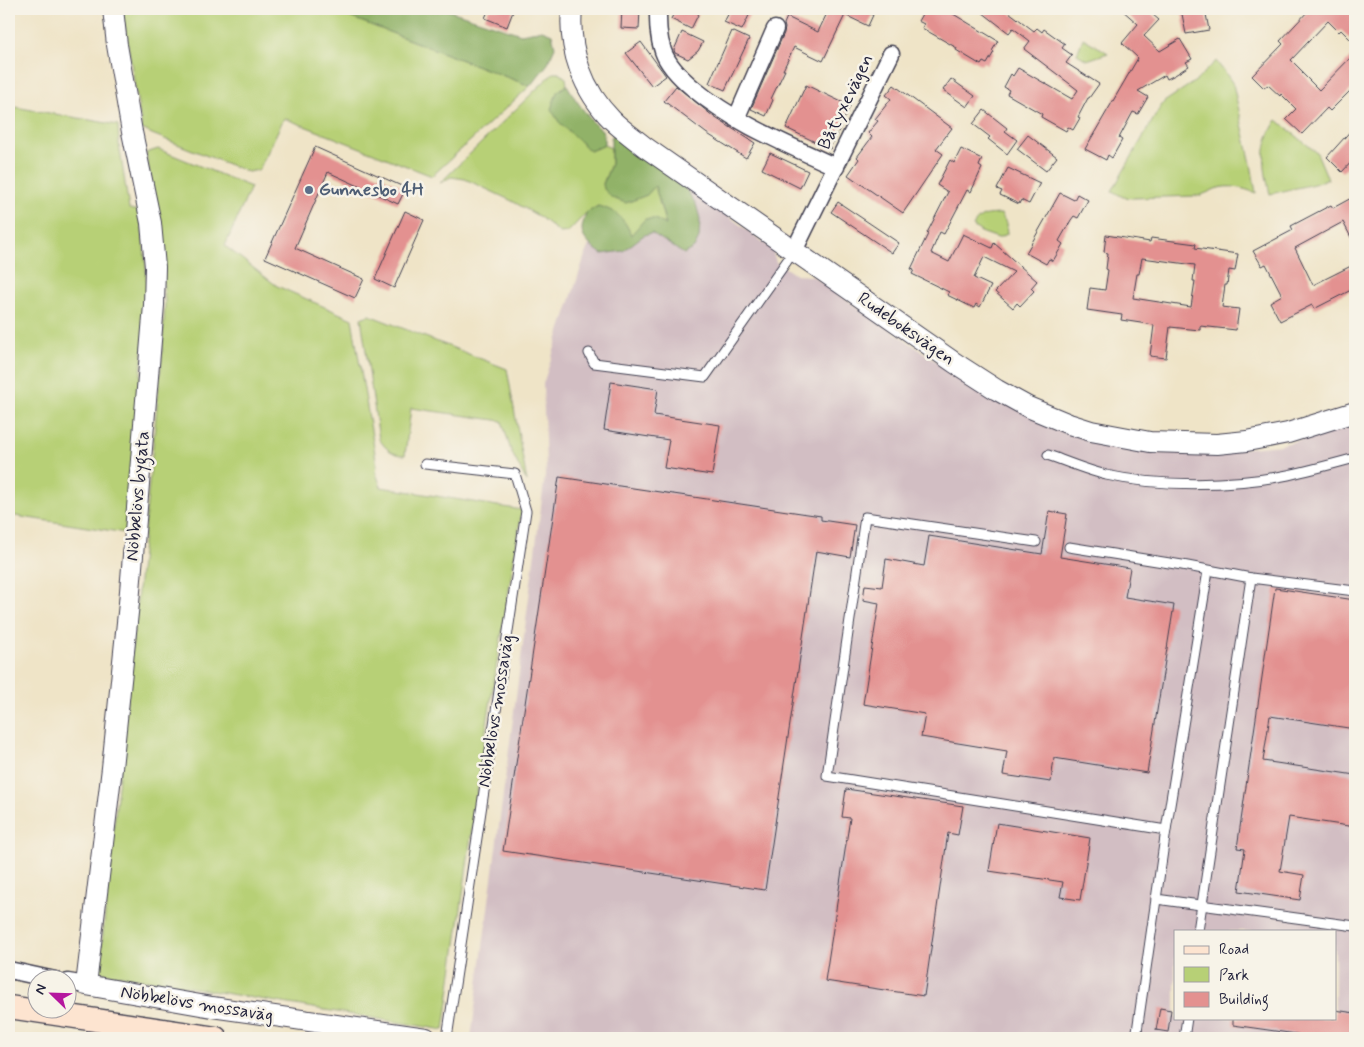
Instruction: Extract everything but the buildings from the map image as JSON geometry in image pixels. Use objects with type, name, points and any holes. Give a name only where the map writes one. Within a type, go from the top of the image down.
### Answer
[{"type":"main road","points":[[9,1007],[216,1038]]},
{"type":"main road","points":[[9,1020],[129,1038]]},
{"type":"street","name":"Nöbbelövs bygata","points":[[78,977],[118,710],[130,593],[154,305],[155,267],[151,223],[117,45],[113,9]]},
{"type":"street","name":"Rudeboksvägen","points":[[572,9],[571,19],[576,60],[591,92],[612,120],[645,147],[955,363],[1028,407],[1091,431],[1150,442],[1217,444],[1288,433],[1355,412]]},
{"type":"street","name":"Båtyxevägen","points":[[658,9],[658,29],[663,51],[675,71],[708,100],[736,119],[836,166]]},
{"type":"street","points":[[658,29],[668,9]]},
{"type":"street","points":[[736,119],[775,29]]},
{"type":"street","name":"Båtyxevägen","points":[[794,250],[891,54]]},
{"type":"street","points":[[9,970],[28,974]]},
{"type":"street","name":"Nöbbelövs mossaväg","points":[[78,984],[212,1007],[426,1038]]},
{"type":"lane","points":[[589,353],[594,363],[705,377],[794,250]]},
{"type":"lane","points":[[1048,455],[1080,467],[1119,477],[1193,484],[1248,481],[1288,475],[1355,458]]},
{"type":"lane","name":"Nöbbelövs mossaväg","points":[[425,464],[515,474],[526,511],[447,1038]]},
{"type":"lane","points":[[1036,542],[865,517],[827,776],[1166,830]]},
{"type":"lane","points":[[1069,547],[1251,578],[1355,591]]},
{"type":"lane","points":[[1136,1038],[1166,830],[1208,570]]},
{"type":"lane","points":[[1198,930],[1251,578]]},
{"type":"lane","points":[[1156,899],[1355,926]]},
{"type":"lane","points":[[1184,1038],[1187,1020]]},
{"type":"shaded area","points":[[633,144],[772,249],[776,262],[796,275],[812,276],[952,372],[1084,436],[1161,453],[1216,451],[1281,445],[1355,425],[1355,1038],[471,1038],[546,468],[543,384],[586,252]]},
{"type":"green space","points":[[122,9],[329,9],[530,86],[432,176],[284,118],[259,170],[248,172],[142,129]]},
{"type":"green space","points":[[329,9],[444,9],[521,34],[542,30],[552,34],[555,47],[547,65],[530,86]]},
{"type":"green space","points":[[1083,38],[1108,53],[1087,60],[1077,54]]},
{"type":"green space","points":[[1216,61],[1233,84],[1256,193],[1241,188],[1226,187],[1196,196],[1132,198],[1123,197],[1112,191],[1164,102],[1197,80]]},
{"type":"green space","points":[[553,73],[559,73],[566,78],[567,85],[557,92],[575,136],[590,151],[604,145],[611,148],[611,164],[603,184],[655,186],[666,226],[631,236],[598,206],[586,213],[568,232],[560,233],[540,217],[512,201],[465,179],[451,177],[440,183]]},
{"type":"green space","points":[[567,85],[593,123],[602,130],[604,145],[590,151],[559,122],[551,109],[557,92]]},
{"type":"green space","points":[[9,106],[118,125],[129,209],[140,211],[146,267],[147,308],[126,533],[9,515]]},
{"type":"green space","points":[[1277,120],[1317,153],[1328,179],[1270,194],[1264,156],[1268,138]]},
{"type":"green space","points":[[614,135],[681,182],[696,204],[700,219],[699,238],[694,248],[684,254],[652,233],[644,235],[623,251],[602,254],[586,241],[582,225],[586,213],[598,206],[619,216],[626,224],[631,235],[645,219],[655,219],[666,225],[655,186],[647,195],[626,203],[612,198],[604,189],[603,184],[611,164],[611,137]]},
{"type":"green space","points":[[158,149],[251,187],[225,246],[277,286],[352,319],[377,465],[376,473],[381,487],[522,510],[485,736],[444,1030],[99,972],[162,357],[165,301],[156,209],[146,153]]},
{"type":"green space","points":[[1001,214],[1006,223],[1007,234],[998,238],[981,232],[973,226],[982,217]]},
{"type":"green space","points":[[369,315],[507,369],[527,482],[511,451],[502,421],[411,408],[405,455],[393,453],[384,446],[379,439],[361,318]]},
{"type":"place","name":"Gunnesbo 4H","points":[[309,190]]}]
